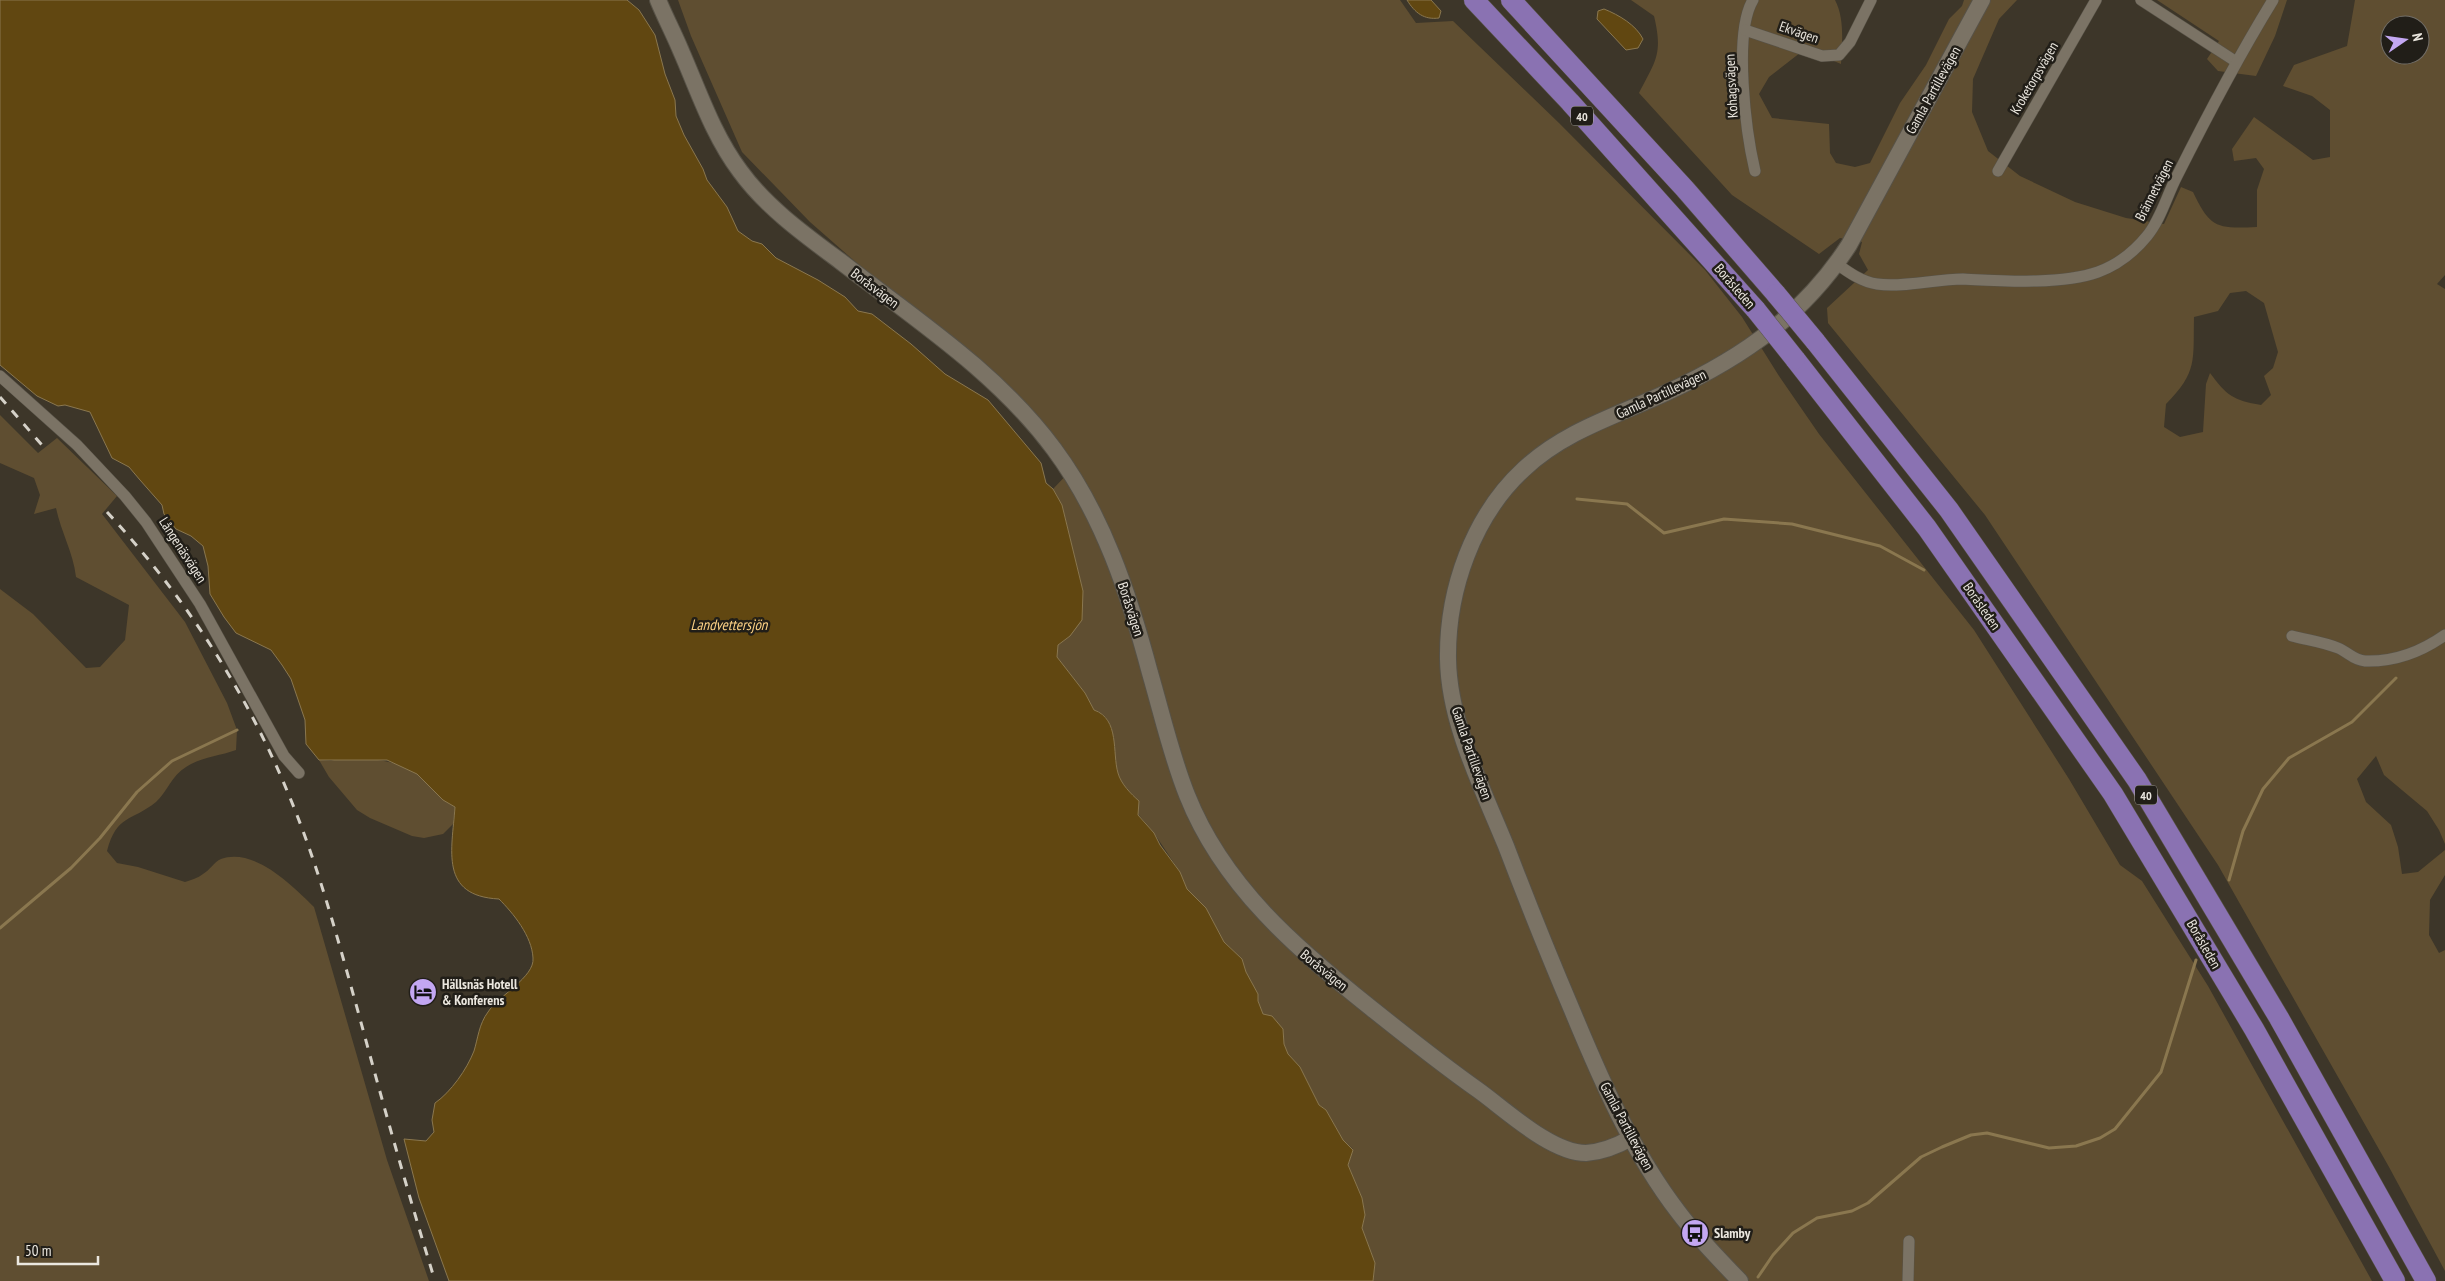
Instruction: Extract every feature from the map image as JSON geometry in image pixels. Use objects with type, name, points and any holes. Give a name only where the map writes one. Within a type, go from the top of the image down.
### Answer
[{"type":"highway","points":[[1469,0],[1496,24]]},
{"type":"highway","name":"Boråsleden","points":[[1474,0],[1609,145],[1756,310],[1927,528],[2113,794],[2254,1029],[2395,1281]]},
{"type":"highway","name":"Boråsleden","points":[[1514,2],[1679,182],[1776,294],[1949,510],[2137,780],[2279,1018],[2426,1281]]},
{"type":"street","name":"Boråsvägen","points":[[658,0],[712,125],[740,172],[770,204],[809,237],[992,380],[1035,423],[1068,467],[1089,504],[1120,576],[1145,655],[1166,735],[1188,797],[1218,857],[1245,893],[1275,928],[1310,959],[1435,1058],[1543,1138],[1561,1147],[1586,1153],[1604,1150],[1631,1138]]},
{"type":"street","name":"Kohagsvägen","points":[[1753,0],[1749,7],[1745,30],[1743,78],[1750,152],[1754,171]]},
{"type":"street","name":"Ekvägen","points":[[1745,30],[1822,56],[1839,55],[1850,42],[1871,0]]},
{"type":"street","name":"Gamla Partillevägen","points":[[1740,1281],[1679,1213],[1631,1138],[1594,1063],[1531,912],[1464,739],[1452,694],[1448,659],[1449,638],[1458,580],[1473,542],[1494,505],[1506,488],[1534,460],[1555,444],[1585,428],[1655,398],[1727,363],[1777,326],[1812,293],[1837,264],[1877,195],[1982,0]]},
{"type":"street","name":"Kroketorpsvägen","points":[[1998,171],[2096,0]]},
{"type":"street","points":[[2141,0],[2235,61]]},
{"type":"street","name":"Brännetvägen","points":[[1837,264],[1870,282],[1891,285],[1957,279],[2068,278],[2099,272],[2113,264],[2133,250],[2148,235],[2235,61],[2273,0]]},
{"type":"street","name":"Långenäsvägen","points":[[0,376],[77,445],[125,496],[146,522],[200,604],[284,756],[299,773]]},
{"type":"street","points":[[2292,636],[2339,648],[2352,658],[2365,661],[2405,657],[2427,648],[2445,635]]},
{"type":"street","points":[[1908,1281],[1909,1241]]},
{"type":"shaded area","points":[[678,0],[1400,0],[1416,23],[1453,21],[1559,123],[1705,270],[1742,317],[1779,376],[1819,434],[1974,630],[2069,779],[2120,865],[2142,881],[2208,986],[2372,1281],[1373,1281],[1375,1263],[1362,1228],[1365,1215],[1362,1198],[1348,1165],[1353,1149],[1343,1140],[1326,1110],[1319,1105],[1300,1067],[1288,1054],[1284,1044],[1283,1029],[1263,1014],[1258,1001],[1258,994],[1246,972],[1242,959],[1224,942],[1206,908],[1187,889],[1180,872],[1154,833],[1138,814],[1139,801],[1119,777],[1114,737],[1108,720],[1094,710],[1085,693],[1057,657],[1058,645],[1070,636],[1083,591],[1062,505],[1053,489],[1074,467],[875,279],[810,222],[742,152],[691,36]]},
{"type":"shaded area","points":[[1631,0],[1835,0],[1842,23],[1841,64],[1805,49],[1769,77],[1759,94],[1772,118],[1829,124],[1830,153],[1836,163],[1855,167],[1870,163],[1900,103],[1926,65],[1949,19],[1962,6],[1964,0],[2017,0],[1999,19],[1973,79],[1972,112],[1988,151],[2020,176],[2075,202],[2126,218],[2164,224],[2181,187],[2193,192],[2205,213],[2216,224],[2243,228],[2257,227],[2257,190],[2264,169],[2256,158],[2234,161],[2232,149],[2254,117],[2313,160],[2330,157],[2330,110],[2312,96],[2283,86],[2294,65],[2347,46],[2355,0],[2445,0],[2445,275],[2437,284],[2445,289],[2445,844],[2427,811],[2384,775],[2376,756],[2357,779],[2366,802],[2391,825],[2398,847],[2402,874],[2418,872],[2445,850],[2445,875],[2430,900],[2429,935],[2439,953],[2445,950],[2445,1271],[2389,1167],[2218,865],[1985,515],[1828,323],[1827,308],[1868,270],[1859,254],[1862,242],[1840,238],[1819,254],[1732,195],[1639,93],[1654,64],[1658,48],[1654,16]],"holes":[[[2246,291],[2264,303],[2278,352],[2273,368],[2264,376],[2271,395],[2261,405],[2237,399],[2226,392],[2210,373],[2206,384],[2203,432],[2180,437],[2164,427],[2166,404],[2184,383],[2192,365],[2194,317],[2218,311],[2230,293]]]},
{"type":"shaded area","points":[[2157,0],[2287,0],[2275,36],[2256,76],[2218,71],[2207,59],[2219,41]]},
{"type":"shaded area","points":[[0,415],[38,453],[57,438],[117,496],[102,514],[185,622],[227,703],[237,730],[236,750],[198,761],[181,770],[156,802],[120,825],[111,839],[107,851],[117,863],[138,867],[185,882],[201,875],[221,859],[247,858],[259,863],[284,879],[314,907],[387,1160],[429,1281],[0,1281],[0,589],[33,614],[86,668],[100,667],[125,640],[129,605],[76,577],[56,508],[34,514],[40,495],[34,478],[0,463]]},
{"type":"shaded area","points":[[340,758],[383,761],[394,763],[413,771],[455,807],[453,824],[443,834],[424,838],[412,836],[370,818],[357,810],[329,777],[319,760],[331,761]]},
{"type":"water","name":"Landvettersjön","points":[[0,0],[627,0],[639,10],[655,35],[665,74],[675,100],[676,116],[684,135],[707,180],[727,207],[738,231],[752,241],[762,244],[776,258],[818,280],[845,297],[858,311],[872,314],[911,344],[945,374],[988,400],[1041,463],[1046,483],[1053,489],[1062,505],[1083,591],[1082,620],[1070,636],[1058,645],[1057,657],[1085,693],[1094,710],[1102,714],[1108,721],[1114,737],[1119,777],[1139,801],[1138,815],[1154,833],[1160,845],[1180,872],[1187,889],[1206,908],[1224,942],[1242,959],[1246,972],[1258,994],[1258,1001],[1263,1014],[1272,1016],[1283,1029],[1284,1044],[1288,1054],[1300,1067],[1319,1105],[1326,1110],[1343,1140],[1353,1150],[1348,1165],[1362,1198],[1365,1215],[1362,1228],[1375,1263],[1373,1281],[449,1281],[419,1198],[404,1139],[426,1141],[434,1132],[432,1120],[435,1103],[453,1086],[467,1065],[474,1051],[485,1017],[493,1006],[522,979],[532,965],[532,950],[529,941],[516,918],[499,899],[480,896],[466,889],[458,880],[453,868],[452,854],[455,807],[443,800],[417,774],[387,760],[319,760],[306,744],[305,720],[291,679],[282,665],[271,650],[236,633],[210,594],[208,566],[203,546],[191,536],[176,529],[164,514],[162,505],[129,467],[112,458],[90,412],[65,405],[58,406],[37,396],[0,365]]},
{"type":"water","points":[[1407,0],[1431,0],[1441,11],[1439,18],[1429,18],[1420,15]]},
{"type":"water","points":[[1604,9],[1621,17],[1636,29],[1643,39],[1638,48],[1626,50],[1597,19],[1598,11]]},
{"type":"waterway","points":[[1577,499],[1627,504],[1664,533],[1724,519],[1792,524],[1880,546],[1924,570]]},
{"type":"waterway","points":[[2229,880],[2243,831],[2263,789],[2289,758],[2352,722],[2396,678]]},
{"type":"waterway","points":[[0,928],[71,868],[100,838],[137,792],[172,761],[237,730]]},
{"type":"waterway","points":[[1758,1277],[1773,1255],[1793,1233],[1817,1218],[1852,1211],[1868,1203],[1921,1157],[1942,1147],[1971,1135],[1987,1133],[2049,1148],[2076,1146],[2100,1138],[2115,1129],[2161,1072],[2196,960]]},
{"type":"railway","points":[[0,397],[42,445]]},
{"type":"railway","points":[[107,512],[161,576],[210,644],[252,717],[288,793],[309,847],[327,902],[435,1281]]},
{"type":"place","name":"Hällsnäs Hotell & Konferens","points":[[423,992]]},
{"type":"place","name":"Slamby","points":[[1695,1233]]}]
